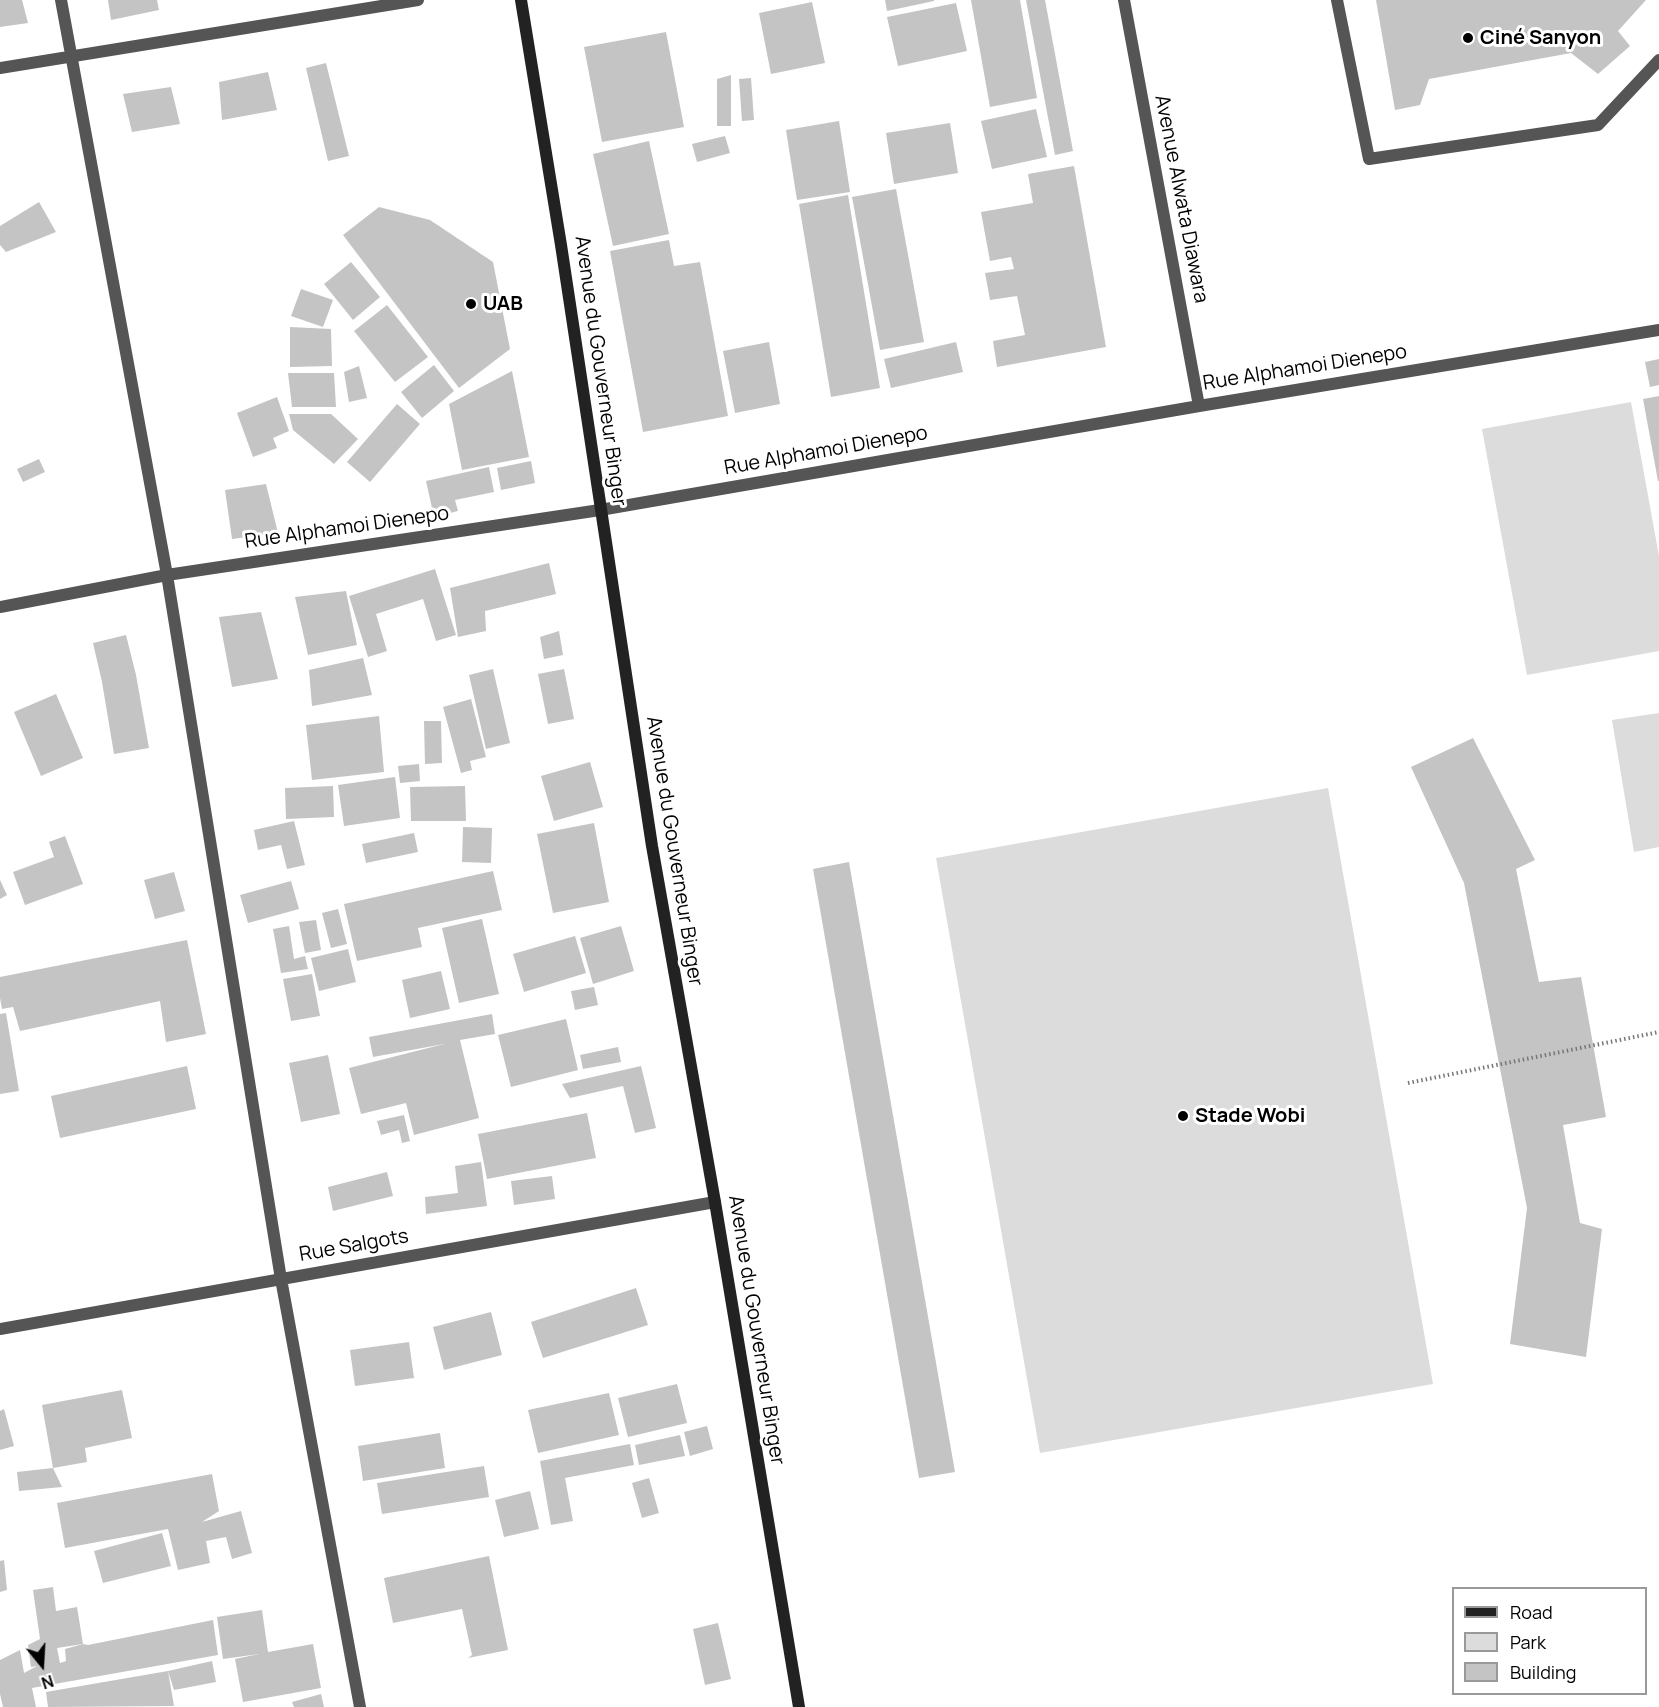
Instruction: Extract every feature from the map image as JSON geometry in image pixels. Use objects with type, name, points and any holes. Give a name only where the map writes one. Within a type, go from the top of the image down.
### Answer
[{"type":"street","points":[[61,0],[167,575],[281,1279],[360,1707]]},
{"type":"street","points":[[0,68],[418,0]]},
{"type":"street","name":"Avenue du Gouverneur Binger","points":[[521,0],[561,244],[652,846],[715,1202],[799,1707]]},
{"type":"street","name":"Avenue Alwata Diawara","points":[[1124,0],[1199,406]]},
{"type":"street","points":[[1336,0],[1369,159],[1598,125],[1659,60]]},
{"type":"street","name":"Rue Alphamoi Dienepo","points":[[0,607],[167,575],[600,510],[1199,406],[1659,330]]},
{"type":"street","name":"Rue Salgots","points":[[0,1329],[715,1202]]},
{"type":"path","points":[[1408,1083],[1659,1032]]},
{"type":"green space","points":[[1631,402],[1659,556],[1659,651],[1527,675],[1482,429]]},
{"type":"green space","points":[[1659,713],[1659,847],[1634,852],[1612,720]]},
{"type":"green space","name":"Stade Wobi","points":[[1328,788],[1433,1384],[1040,1453],[936,858]]},
{"type":"building","points":[[0,0],[22,0],[28,23],[0,27]]},
{"type":"building","points":[[108,0],[157,0],[159,10],[111,20]]},
{"type":"building","points":[[885,0],[934,0],[934,1],[887,11]]},
{"type":"building","points":[[971,0],[1020,0],[1037,98],[990,107]]},
{"type":"building","points":[[1026,0],[1045,0],[1073,151],[1055,155]]},
{"type":"building","name":"Ciné Sanyon","points":[[1376,0],[1646,0],[1618,31],[1630,46],[1598,74],[1571,53],[1429,79],[1420,105],[1395,110]]},
{"type":"building","points":[[812,2],[825,63],[771,74],[759,13]]},
{"type":"building","points":[[956,3],[967,51],[898,66],[887,17]]},
{"type":"building","points":[[666,32],[684,127],[602,142],[584,47]]},
{"type":"building","points":[[326,63],[349,156],[328,161],[306,68]]},
{"type":"building","points":[[268,72],[277,110],[222,120],[219,82]]},
{"type":"building","points":[[731,75],[731,126],[717,126],[717,79]]},
{"type":"building","points":[[751,78],[754,120],[742,121],[739,79]]},
{"type":"building","points":[[171,87],[180,124],[132,132],[123,94]]},
{"type":"building","points":[[1036,109],[1047,157],[992,169],[981,121]]},
{"type":"building","points":[[839,121],[850,192],[797,200],[786,130]]},
{"type":"building","points":[[950,123],[958,173],[894,184],[886,133]]},
{"type":"building","points":[[725,136],[730,153],[697,162],[692,144]]},
{"type":"building","points":[[649,141],[669,234],[613,246],[593,154]]},
{"type":"building","points":[[1074,166],[1106,347],[997,367],[993,341],[1025,335],[1017,296],[990,300],[985,273],[1014,269],[1011,257],[990,261],[981,212],[1033,203],[1028,174]]},
{"type":"building","points":[[896,189],[924,342],[880,350],[852,197]]},
{"type":"building","points":[[848,195],[880,388],[831,397],[799,204]]},
{"type":"building","points":[[39,202],[56,232],[6,252],[0,245],[0,226]]},
{"type":"building","points":[[379,207],[430,220],[493,262],[510,349],[459,388],[343,235]]},
{"type":"building","points":[[669,240],[674,266],[700,262],[728,416],[643,432],[610,251]]},
{"type":"building","points":[[351,262],[380,297],[353,320],[324,284]]},
{"type":"building","points":[[301,289],[333,300],[323,327],[291,316]]},
{"type":"building","points":[[387,305],[428,357],[395,382],[354,331]]},
{"type":"building","points":[[290,327],[331,329],[332,366],[290,367]]},
{"type":"building","points":[[769,342],[780,404],[735,413],[723,351]]},
{"type":"building","points":[[956,342],[963,372],[891,388],[884,359]]},
{"type":"building","points":[[1659,359],[1659,385],[1650,387],[1645,362]]},
{"type":"building","points":[[434,365],[454,391],[422,418],[401,392]]},
{"type":"building","points":[[359,366],[367,398],[349,402],[344,372]]},
{"type":"building","points":[[512,371],[529,457],[462,470],[449,404]]},
{"type":"building","points":[[288,373],[334,373],[336,407],[292,407]]},
{"type":"building","points":[[1659,396],[1659,481],[1658,481],[1643,399]]},
{"type":"building","points":[[277,397],[289,431],[273,438],[277,448],[253,457],[237,413]]},
{"type":"building","points":[[397,404],[420,424],[370,482],[347,462]]},
{"type":"building","points":[[289,414],[331,414],[358,439],[334,464],[293,430]]},
{"type":"building","points":[[39,459],[45,472],[23,482],[17,469]]},
{"type":"building","points":[[531,461],[535,483],[501,490],[497,468]]},
{"type":"building","points":[[489,467],[494,492],[455,500],[458,511],[434,517],[426,481]]},
{"type":"building","points":[[266,484],[278,533],[232,539],[225,490]]},
{"type":"building","points":[[549,563],[556,594],[485,611],[486,631],[458,637],[450,588]]},
{"type":"building","points":[[435,569],[456,635],[436,641],[423,599],[376,614],[387,651],[368,657],[349,596]]},
{"type":"building","points":[[346,591],[357,645],[308,655],[295,597]]},
{"type":"building","points":[[261,612],[278,679],[232,687],[219,617]]},
{"type":"building","points":[[559,631],[563,655],[544,659],[540,637]]},
{"type":"building","points":[[126,635],[136,675],[149,748],[114,754],[93,643]]},
{"type":"building","points":[[363,658],[372,695],[312,706],[309,670]]},
{"type":"building","points":[[493,669],[510,743],[486,749],[469,675]]},
{"type":"building","points":[[564,669],[574,719],[548,724],[538,674]]},
{"type":"building","points":[[56,694],[83,758],[41,776],[14,712]]},
{"type":"building","points":[[471,699],[486,757],[470,761],[472,770],[461,773],[443,707]]},
{"type":"building","points":[[379,716],[384,772],[312,780],[306,725]]},
{"type":"building","points":[[424,721],[441,721],[442,763],[425,764]]},
{"type":"building","points":[[1473,738],[1535,860],[1516,869],[1539,982],[1581,977],[1606,1117],[1563,1125],[1580,1223],[1602,1229],[1586,1357],[1510,1344],[1527,1208],[1464,883],[1411,767]]},
{"type":"building","points":[[590,762],[603,807],[554,821],[541,776]]},
{"type":"building","points":[[419,764],[420,781],[400,783],[398,766]]},
{"type":"building","points":[[395,777],[400,818],[344,826],[338,785]]},
{"type":"building","points":[[333,786],[334,817],[286,819],[285,788]]},
{"type":"building","points":[[465,786],[466,821],[411,821],[410,787]]},
{"type":"building","points":[[294,821],[305,865],[287,869],[281,845],[258,850],[254,830]]},
{"type":"building","points":[[594,823],[609,902],[553,913],[537,834]]},
{"type":"building","points":[[463,827],[492,828],[491,863],[462,862]]},
{"type":"building","points":[[414,833],[418,852],[366,863],[362,844]]},
{"type":"building","points":[[65,836],[83,884],[25,905],[13,872],[54,857],[49,842]]},
{"type":"building","points":[[849,862],[955,1472],[919,1478],[813,869]]},
{"type":"building","points":[[493,871],[502,910],[418,928],[422,947],[357,961],[344,904]]},
{"type":"building","points":[[174,872],[185,911],[155,919],[144,880]]},
{"type":"building","points":[[0,880],[7,895],[0,899]]},
{"type":"building","points":[[291,881],[299,909],[248,923],[240,895]]},
{"type":"building","points":[[338,909],[347,944],[331,948],[322,913]]},
{"type":"building","points":[[482,919],[499,994],[459,1003],[442,928]]},
{"type":"building","points":[[316,920],[321,950],[305,953],[299,922]]},
{"type":"building","points":[[289,926],[294,959],[305,956],[308,969],[281,973],[273,929]]},
{"type":"building","points":[[621,926],[634,971],[593,984],[580,938]]},
{"type":"building","points":[[575,936],[586,973],[524,992],[513,954]]},
{"type":"building","points":[[187,940],[206,1034],[166,1042],[160,1001],[20,1031],[13,1007],[2,1009],[0,977]]},
{"type":"building","points":[[348,949],[356,982],[319,991],[311,958]]},
{"type":"building","points":[[441,971],[450,1009],[410,1018],[402,980]]},
{"type":"building","points":[[312,974],[320,1016],[291,1021],[283,979]]},
{"type":"building","points":[[594,987],[598,1005],[575,1010],[571,991]]},
{"type":"building","points":[[6,1013],[19,1091],[0,1094],[0,1014]]},
{"type":"building","points":[[492,1014],[495,1034],[460,1040],[479,1118],[414,1135],[406,1103],[361,1114],[349,1068],[444,1044],[373,1057],[369,1037]]},
{"type":"building","points":[[566,1019],[578,1070],[511,1087],[498,1035]]},
{"type":"building","points":[[618,1047],[621,1062],[583,1069],[580,1055]]},
{"type":"building","points":[[328,1055],[340,1114],[301,1122],[289,1063]]},
{"type":"building","points":[[187,1066],[196,1109],[60,1138],[51,1096]]},
{"type":"building","points":[[641,1066],[656,1128],[635,1133],[623,1086],[570,1098],[562,1084]]},
{"type":"building","points":[[587,1113],[596,1158],[487,1179],[478,1134]]},
{"type":"building","points":[[404,1115],[410,1141],[402,1143],[399,1130],[381,1135],[377,1121]]},
{"type":"building","points":[[481,1162],[487,1206],[426,1214],[425,1197],[458,1193],[455,1166]]},
{"type":"building","points":[[387,1172],[393,1196],[333,1211],[328,1187]]},
{"type":"building","points":[[552,1176],[555,1199],[514,1205],[511,1181]]},
{"type":"building","points":[[636,1288],[648,1325],[543,1358],[531,1322]]},
{"type":"building","points":[[491,1312],[502,1355],[444,1370],[433,1327]]},
{"type":"building","points":[[409,1342],[414,1378],[355,1386],[350,1350]]},
{"type":"building","points":[[677,1384],[687,1423],[628,1437],[618,1398]]},
{"type":"building","points":[[122,1390],[132,1438],[85,1448],[87,1462],[53,1468],[42,1405]]},
{"type":"building","points":[[609,1393],[619,1435],[538,1453],[528,1410]]},
{"type":"building","points":[[4,1409],[14,1446],[0,1450],[0,1411]]},
{"type":"building","points":[[707,1426],[713,1449],[690,1456],[684,1432]]},
{"type":"building","points":[[440,1433],[445,1468],[363,1481],[358,1446]]},
{"type":"building","points":[[680,1435],[685,1456],[639,1465],[635,1445]]},
{"type":"building","points":[[630,1444],[634,1465],[565,1478],[573,1521],[551,1525],[540,1461]]},
{"type":"building","points":[[484,1466],[489,1497],[382,1514],[377,1483]]},
{"type":"building","points":[[53,1468],[62,1487],[19,1491],[17,1472]]},
{"type":"building","points":[[212,1474],[219,1511],[202,1522],[241,1511],[252,1553],[232,1559],[226,1537],[206,1541],[210,1563],[178,1570],[168,1529],[65,1548],[57,1503]]},
{"type":"building","points":[[649,1478],[659,1513],[642,1518],[632,1483]]},
{"type":"building","points":[[530,1491],[539,1529],[504,1537],[495,1500]]},
{"type":"building","points":[[162,1533],[171,1566],[103,1583],[94,1551]]},
{"type":"building","points":[[489,1556],[508,1650],[468,1658],[472,1655],[462,1609],[393,1623],[384,1578]]},
{"type":"building","points":[[4,1560],[7,1590],[0,1592],[0,1561]]},
{"type":"building","points":[[53,1587],[56,1611],[77,1607],[83,1644],[88,1645],[213,1620],[218,1655],[32,1688],[36,1707],[3,1707],[0,1694],[0,1660],[20,1650],[24,1673],[37,1666],[31,1667],[28,1645],[40,1639],[33,1590]],"holes":[[[83,1644],[65,1649],[66,1661],[60,1663],[57,1648]]]},
{"type":"building","points":[[262,1610],[268,1652],[313,1644],[321,1688],[243,1702],[235,1659],[259,1654],[223,1659],[217,1617]]},
{"type":"building","points":[[718,1623],[731,1679],[705,1685],[693,1629]]},
{"type":"building","points":[[212,1661],[216,1682],[174,1690],[168,1671]]},
{"type":"building","points":[[168,1671],[174,1706],[48,1707],[46,1692]]},
{"type":"building","points":[[321,1694],[324,1707],[294,1707],[292,1702]]},
{"type":"place","name":"Ciné Sanyon","points":[[1468,38]]},
{"type":"place","name":"UAB","points":[[471,304]]},
{"type":"place","name":"Stade Wobi","points":[[1183,1116]]}]
